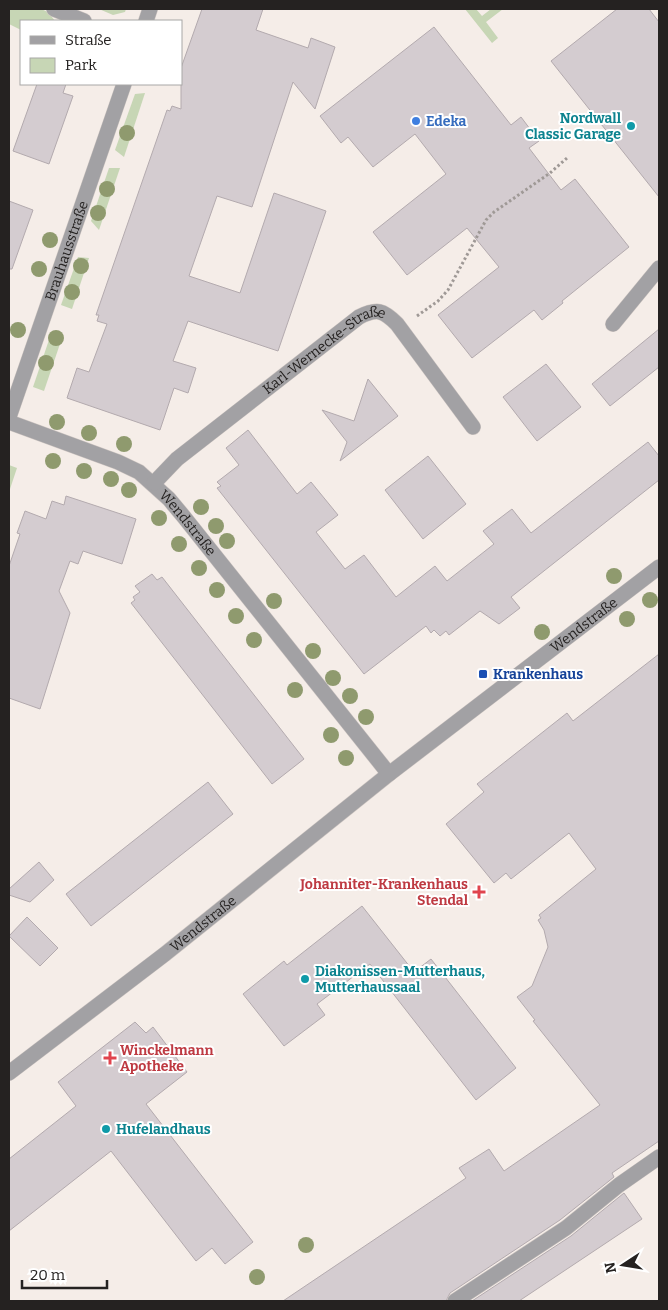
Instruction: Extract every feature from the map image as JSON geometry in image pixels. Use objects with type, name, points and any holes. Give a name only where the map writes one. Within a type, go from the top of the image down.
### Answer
[{"type":"street","points":[[54,9],[82,20]]},
{"type":"street","name":"Brauhausstraße","points":[[9,417],[124,85]]},
{"type":"street","points":[[613,324],[659,268]]},
{"type":"street","name":"Karl-Wernecke-Straße","points":[[154,484],[177,458],[359,318],[371,312],[386,313],[401,328],[473,427]]},
{"type":"street","points":[[9,422],[118,462],[139,472],[154,484]]},
{"type":"street","name":"Wendstraße","points":[[154,484],[184,517],[388,774]]},
{"type":"street","name":"Wendstraße","points":[[10,1068],[165,954],[388,774],[659,567]]},
{"type":"street","points":[[455,1301],[566,1228],[619,1185],[659,1157]]},
{"type":"path","points":[[401,328],[438,301],[448,290],[486,220],[494,212],[550,173],[567,158]]},
{"type":"green space","points":[[9,9],[41,9],[48,12],[54,20],[20,20],[20,30],[9,24]]},
{"type":"green space","points":[[99,9],[126,9],[125,12],[113,15]]},
{"type":"green space","points":[[465,9],[476,9],[482,16],[491,9],[503,9],[486,22],[498,38],[492,43]]},
{"type":"green space","points":[[145,93],[124,157],[115,150],[135,94]]},
{"type":"green space","points":[[109,168],[120,168],[99,230],[91,221]]},
{"type":"green space","points":[[78,257],[89,258],[72,309],[61,305]]},
{"type":"green space","points":[[52,331],[63,335],[44,391],[33,387]]},
{"type":"green space","points":[[9,465],[17,468],[9,492]]},
{"type":"building","points":[[202,9],[263,9],[256,30],[308,48],[311,38],[335,47],[315,109],[293,82],[252,207],[217,196],[189,276],[240,293],[274,193],[326,211],[278,351],[188,321],[173,361],[196,368],[188,393],[174,388],[160,430],[67,398],[77,368],[89,372],[107,324],[97,321],[99,315],[96,315],[167,110],[170,111],[172,106],[181,109],[182,65]]},
{"type":"building","name":"Nordwall Classic Garage","points":[[617,9],[649,9],[659,22],[659,197],[551,61]]},
{"type":"building","points":[[434,27],[511,125],[521,117],[539,141],[529,148],[561,190],[575,179],[629,247],[562,301],[563,303],[542,320],[534,310],[472,358],[438,315],[499,267],[467,228],[407,275],[373,232],[446,174],[415,134],[373,167],[348,137],[341,143],[320,116]]},
{"type":"building","points":[[37,85],[66,85],[63,93],[73,96],[49,164],[13,151]]},
{"type":"building","points":[[9,201],[33,210],[12,269],[9,269]]},
{"type":"building","points":[[659,329],[659,367],[610,406],[592,384]]},
{"type":"building","points":[[546,364],[581,407],[537,441],[503,397]]},
{"type":"building","points":[[368,379],[398,416],[340,461],[347,442],[322,410],[354,421]]},
{"type":"building","points":[[248,430],[297,494],[311,482],[338,515],[316,532],[345,569],[364,555],[396,597],[435,566],[447,581],[494,544],[483,531],[512,509],[531,533],[648,442],[659,456],[659,480],[511,597],[520,608],[499,624],[480,611],[449,635],[446,631],[440,636],[434,630],[431,633],[426,626],[364,674],[217,488],[221,486],[217,482],[239,465],[226,448]]},
{"type":"building","points":[[428,456],[466,504],[423,539],[385,490]]},
{"type":"building","points":[[66,496],[136,519],[122,564],[83,551],[78,564],[70,561],[59,591],[70,613],[40,709],[9,698],[9,566],[20,534],[17,533],[25,511],[46,519],[52,501],[64,505]]},
{"type":"building","points":[[152,574],[157,580],[162,577],[304,759],[272,784],[131,603],[135,600],[133,597],[140,592],[135,586]]},
{"type":"building","points":[[659,654],[659,1141],[612,1173],[614,1177],[560,1220],[450,1293],[446,1301],[283,1301],[466,1178],[459,1168],[489,1149],[504,1171],[600,1105],[533,1021],[535,1020],[517,997],[532,986],[548,947],[544,930],[538,920],[541,918],[539,915],[596,869],[569,833],[511,879],[506,873],[494,883],[446,824],[484,792],[477,784],[567,713],[573,721]]},
{"type":"building","points":[[208,782],[233,814],[91,926],[66,894]]},
{"type":"building","points":[[39,862],[54,880],[30,902],[9,895],[9,889]]},
{"type":"building","points":[[362,906],[414,972],[431,959],[516,1068],[476,1100],[370,964],[317,1004],[325,1015],[284,1046],[243,994],[284,961],[287,965]]},
{"type":"building","points":[[27,917],[58,948],[40,966],[9,936]]},
{"type":"building","name":"Hufelandhaus","points":[[135,1022],[146,1033],[153,1027],[187,1072],[146,1104],[253,1242],[225,1264],[212,1248],[196,1261],[111,1151],[9,1231],[9,1159],[76,1106],[58,1082]]},
{"type":"building","points":[[624,1193],[642,1219],[519,1301],[472,1301],[571,1236]]},
{"type":"place","name":"Edeka","points":[[416,121]]},
{"type":"place","name":"Nordwall Classic Garage","points":[[631,126]]},
{"type":"place","name":"Krankenhaus","points":[[483,674]]},
{"type":"place","name":"Johanniter-Krankenhaus Stendal","points":[[479,892]]},
{"type":"place","name":"Diakonissen-Mutterhaus, Mutterhaussaal","points":[[305,979]]},
{"type":"place","name":"Winckelmann Apotheke","points":[[110,1058]]},
{"type":"place","name":"Hufelandhaus","points":[[106,1129]]}]
